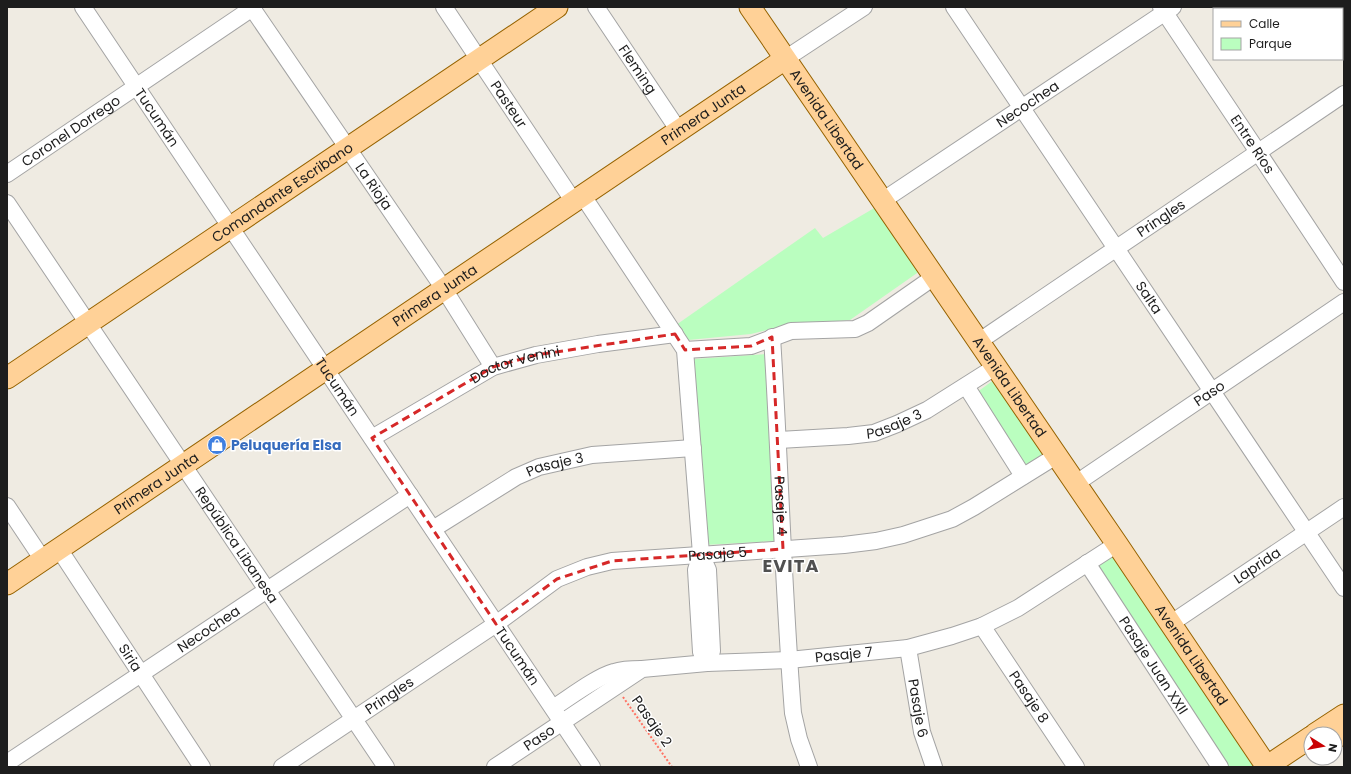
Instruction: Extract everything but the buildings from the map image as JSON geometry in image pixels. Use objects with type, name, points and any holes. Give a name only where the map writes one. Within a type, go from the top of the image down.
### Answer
[{"type":"main road","name":"Comandante Escribano","points":[[7,378],[557,7]]},
{"type":"main road","name":"Avenida Libertad","points":[[750,7],[1117,544],[1266,767]]},
{"type":"main road","name":"Primera Junta","points":[[7,584],[785,59]]},
{"type":"main road","points":[[1327,726],[1344,714]]},
{"type":"main road","points":[[1266,767],[1303,742]]},
{"type":"main road","points":[[1292,767],[1303,759]]},
{"type":"street","name":"Tucumán","points":[[83,7],[592,767]]},
{"type":"street","name":"Pasteur","points":[[444,7],[479,60],[685,350]]},
{"type":"street","name":"Fleming","points":[[596,7],[679,131]]},
{"type":"street","name":"Primera Junta","points":[[785,59],[864,7]]},
{"type":"street","name":"Salta","points":[[954,7],[1344,588]]},
{"type":"street","name":"Coronel Dorrego","points":[[7,174],[253,8]]},
{"type":"street","name":"La Rioja","points":[[253,8],[444,289],[492,367]]},
{"type":"street","name":"Necochea","points":[[882,201],[1166,9]]},
{"type":"street","name":"Entre Ríos","points":[[1166,9],[1344,282]]},
{"type":"street","name":"Pringles","points":[[978,342],[1344,94]]},
{"type":"street","name":"República Libanesa","points":[[7,203],[386,767]]},
{"type":"street","points":[[707,663],[712,651],[708,570],[701,554],[685,350],[751,346],[791,331],[854,328],[868,323],[934,277]]},
{"type":"street","name":"Paso","points":[[1075,484],[1344,302]]},
{"type":"street","name":"Doctor Venini","points":[[372,438],[492,367],[536,355],[591,345],[675,334]]},
{"type":"street","name":"Pasaje 4","points":[[772,337],[779,440],[783,549],[793,713],[799,739],[809,767]]},
{"type":"street","name":"Pasaje 3","points":[[779,440],[874,433],[898,424],[927,410],[995,367]]},
{"type":"street","points":[[966,386],[1023,476]]},
{"type":"street","name":"Pasaje 3","points":[[433,530],[516,477],[539,467],[592,455],[693,448]]},
{"type":"street","name":"Pasaje 5","points":[[496,624],[556,579],[587,567],[612,561],[844,545],[876,541],[929,528],[952,519],[974,507],[1056,456]]},
{"type":"street","name":"Necochea","points":[[7,763],[410,494]]},
{"type":"street","name":"Siria","points":[[7,506],[51,555],[141,673],[202,767]]},
{"type":"street","name":"Laprida","points":[[1170,624],[1344,507]]},
{"type":"street","name":"Pasaje 7","points":[[562,722],[642,669],[707,663],[789,660],[908,648],[952,636],[982,626],[1018,608],[1117,544]]},
{"type":"street","name":"Pasaje Juan XXII","points":[[1087,563],[1220,767]]},
{"type":"street","name":"Pringles","points":[[282,767],[496,624]]},
{"type":"street","name":"Pasaje 8","points":[[982,626],[1076,767]]},
{"type":"street","name":"Pasaje 6","points":[[908,648],[922,732],[934,767]]},
{"type":"street","points":[[553,708],[612,672],[624,669],[642,669]]},
{"type":"street","name":"Paso","points":[[496,767],[562,722]]},
{"type":"path","name":"Pasaje 2","points":[[616,687],[672,767]]},
{"type":"highlighted area","points":[[675,334],[685,350],[751,346],[772,337],[783,549],[612,561],[557,579],[496,624],[372,438],[493,367],[536,355]]},
{"type":"green space","points":[[876,207],[920,271],[850,320],[783,326],[751,334],[688,340],[676,325],[815,228],[823,238]]},
{"type":"green space","points":[[767,354],[778,541],[704,545],[694,359]]},
{"type":"green space","points":[[995,379],[1044,454],[1027,466],[976,393]]},
{"type":"green space","points":[[1116,551],[1255,767],[1227,767],[1095,565]]},
{"type":"place","name":"Peluquería Elsa","points":[[217,445]]},
{"type":"district","name":"EVITA","points":[[791,565]]}]
